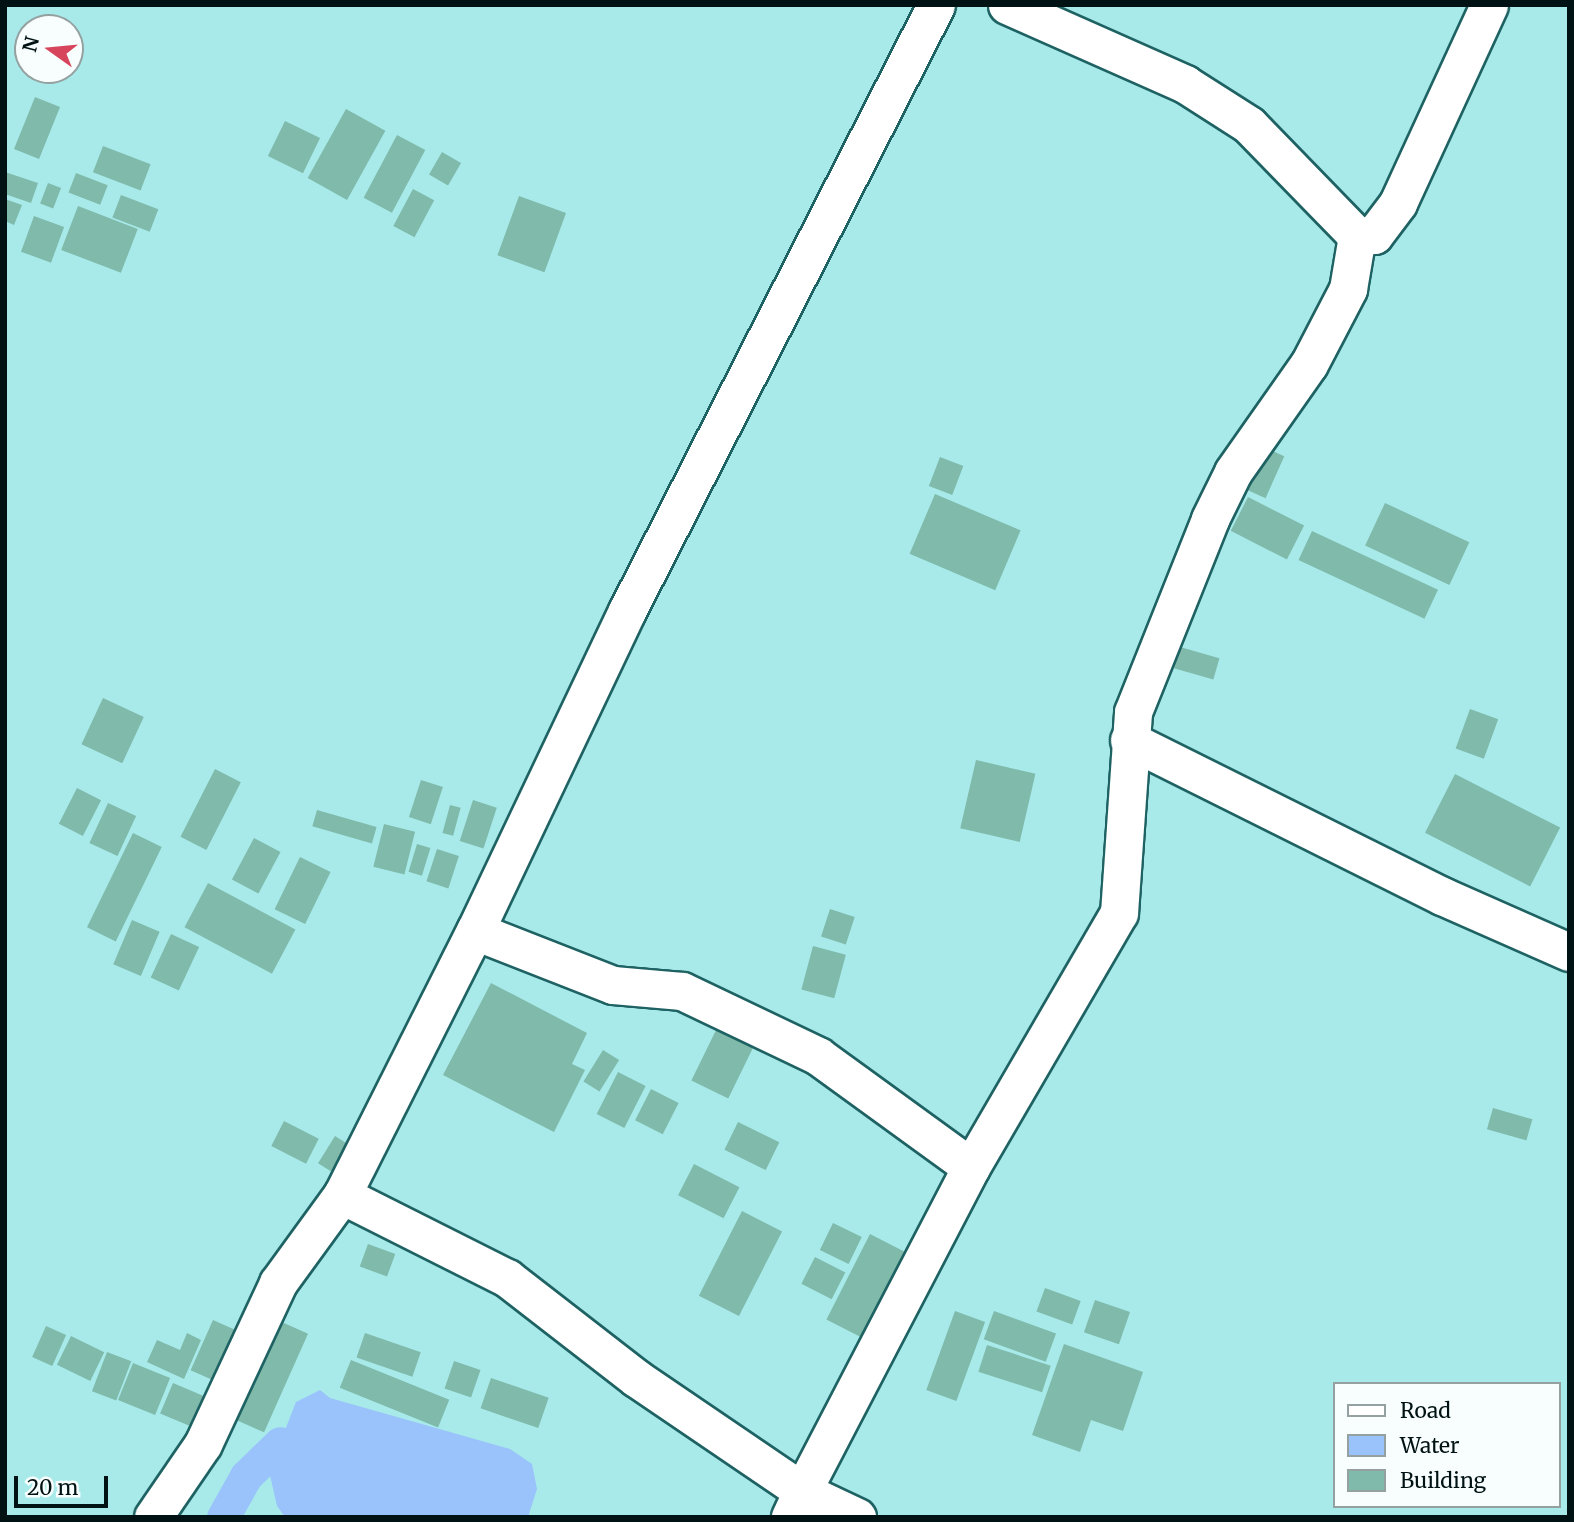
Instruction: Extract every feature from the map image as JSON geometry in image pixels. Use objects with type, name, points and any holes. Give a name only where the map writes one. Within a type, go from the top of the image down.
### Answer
[{"type":"street","points":[[153,1517],[203,1444],[278,1283],[342,1195],[475,931],[628,611],[936,5]]},
{"type":"street","points":[[1007,5],[1185,84],[1249,125],[1357,236],[1374,235],[1398,203],[1489,5]]},
{"type":"street","points":[[796,1504],[971,1167],[1119,913],[1133,712],[1210,519],[1233,472],[1309,365],[1348,289],[1357,236]]},
{"type":"street","points":[[1129,740],[1442,896],[1569,952]]},
{"type":"street","points":[[475,931],[613,985],[682,991],[818,1056],[971,1167]]},
{"type":"street","points":[[342,1195],[507,1278],[796,1504],[857,1517]]},
{"type":"water","points":[[320,1390],[330,1398],[510,1449],[532,1464],[537,1489],[528,1517],[285,1517],[277,1506],[269,1471],[296,1402]]},
{"type":"building","points":[[35,97],[60,107],[39,159],[14,149]]},
{"type":"building","points":[[346,109],[385,131],[347,200],[308,178]]},
{"type":"building","points":[[285,121],[320,138],[303,173],[268,156]]},
{"type":"building","points":[[397,135],[425,150],[392,213],[364,198]]},
{"type":"building","points":[[103,146],[151,164],[141,190],[93,172]]},
{"type":"building","points":[[442,152],[461,163],[448,186],[429,175]]},
{"type":"building","points":[[5,172],[38,183],[31,203],[5,194]]},
{"type":"building","points":[[76,173],[108,185],[100,205],[68,193]]},
{"type":"building","points":[[48,183],[61,188],[53,209],[40,204]]},
{"type":"building","points":[[413,189],[434,200],[414,237],[393,226]]},
{"type":"building","points":[[121,195],[158,209],[150,232],[112,217]]},
{"type":"building","points":[[519,196],[566,213],[544,272],[497,255]]},
{"type":"building","points":[[5,199],[22,205],[14,225],[5,221]]},
{"type":"building","points":[[78,206],[138,229],[121,273],[61,250]]},
{"type":"building","points":[[34,216],[64,227],[51,263],[21,252]]},
{"type":"building","points":[[1266,448],[1284,456],[1266,498],[1247,490]]},
{"type":"building","points":[[940,457],[963,466],[952,495],[929,486]]},
{"type":"building","points":[[935,494],[1021,530],[995,590],[910,554]]},
{"type":"building","points":[[1248,497],[1304,526],[1287,559],[1231,531]]},
{"type":"building","points":[[1385,503],[1469,542],[1449,585],[1365,546]]},
{"type":"building","points":[[1312,531],[1438,590],[1424,619],[1298,560]]},
{"type":"building","points":[[1180,647],[1219,658],[1213,679],[1174,668]]},
{"type":"building","points":[[103,698],[144,717],[122,763],[81,744]]},
{"type":"building","points":[[1470,709],[1498,719],[1484,759],[1456,748]]},
{"type":"building","points":[[976,760],[1035,774],[1020,842],[960,828]]},
{"type":"building","points":[[215,769],[241,782],[206,850],[180,837]]},
{"type":"building","points":[[1455,774],[1560,828],[1530,886],[1425,833]]},
{"type":"building","points":[[421,780],[443,787],[431,824],[409,817]]},
{"type":"building","points":[[77,788],[101,800],[83,836],[59,824]]},
{"type":"building","points":[[473,800],[497,808],[483,849],[460,841]]},
{"type":"building","points":[[108,803],[136,816],[118,856],[89,843]]},
{"type":"building","points":[[450,805],[461,808],[453,836],[442,833]]},
{"type":"building","points":[[317,810],[377,827],[372,843],[312,826]]},
{"type":"building","points":[[384,824],[415,832],[404,874],[373,867]]},
{"type":"building","points":[[133,833],[162,847],[116,941],[87,927]]},
{"type":"building","points":[[254,838],[280,852],[258,894],[232,879]]},
{"type":"building","points":[[417,844],[430,848],[422,876],[409,872]]},
{"type":"building","points":[[437,849],[459,856],[448,888],[426,881]]},
{"type":"building","points":[[300,857],[331,872],[305,924],[275,909]]},
{"type":"building","points":[[208,883],[295,929],[272,974],[185,927]]},
{"type":"building","points":[[830,909],[855,917],[846,945],[821,937]]},
{"type":"building","points":[[132,920],[160,932],[141,976],[113,964]]},
{"type":"building","points":[[171,934],[199,947],[179,991],[151,978]]},
{"type":"building","points":[[813,946],[846,955],[834,998],[801,989]]},
{"type":"building","points":[[491,983],[587,1033],[572,1064],[585,1070],[554,1132],[443,1075]]},
{"type":"building","points":[[719,1024],[756,1042],[728,1099],[691,1081]]},
{"type":"building","points":[[603,1050],[619,1060],[600,1091],[583,1081]]},
{"type":"building","points":[[618,1072],[646,1086],[624,1128],[597,1114]]},
{"type":"building","points":[[651,1089],[679,1103],[663,1134],[635,1120]]},
{"type":"building","points":[[1493,1108],[1532,1119],[1526,1140],[1487,1129]]},
{"type":"building","points":[[284,1121],[319,1139],[306,1164],[271,1146]]},
{"type":"building","points":[[738,1122],[779,1142],[766,1170],[724,1150]]},
{"type":"building","points":[[335,1136],[356,1149],[339,1176],[318,1163]]},
{"type":"building","points":[[694,1164],[739,1187],[724,1218],[678,1195]]},
{"type":"building","points":[[742,1211],[782,1231],[739,1316],[699,1296]]},
{"type":"building","points":[[833,1223],[862,1237],[849,1264],[820,1250]]},
{"type":"building","points":[[870,1234],[911,1255],[867,1340],[826,1320]]},
{"type":"building","points":[[368,1244],[395,1254],[387,1276],[360,1267]]},
{"type":"building","points":[[815,1257],[845,1272],[832,1299],[801,1284]]},
{"type":"building","points":[[1045,1288],[1081,1301],[1072,1324],[1036,1311]]},
{"type":"building","points":[[1095,1300],[1130,1312],[1119,1344],[1084,1332]]},
{"type":"building","points":[[955,1311],[985,1322],[956,1401],[926,1390]]},
{"type":"building","points":[[994,1311],[1056,1334],[1046,1362],[984,1339]]},
{"type":"building","points":[[266,1315],[308,1334],[264,1432],[222,1414]]},
{"type":"building","points":[[213,1320],[247,1335],[224,1385],[191,1370]]},
{"type":"building","points":[[46,1326],[66,1335],[52,1366],[32,1357]]},
{"type":"building","points":[[187,1333],[201,1340],[184,1379],[147,1362],[157,1340],[180,1350]]},
{"type":"building","points":[[365,1333],[421,1352],[412,1377],[357,1358]]},
{"type":"building","points":[[71,1336],[104,1352],[90,1381],[57,1365]]},
{"type":"building","points":[[1064,1344],[1143,1372],[1123,1431],[1091,1420],[1080,1452],[1032,1435]]},
{"type":"building","points":[[987,1345],[1051,1366],[1042,1392],[978,1372]]},
{"type":"building","points":[[107,1352],[131,1361],[116,1401],[92,1391]]},
{"type":"building","points":[[351,1360],[449,1400],[438,1428],[340,1388]]},
{"type":"building","points":[[454,1361],[480,1370],[471,1398],[445,1388]]},
{"type":"building","points":[[133,1363],[170,1378],[155,1415],[118,1400]]},
{"type":"building","points":[[491,1378],[549,1398],[538,1428],[481,1408]]},
{"type":"building","points":[[173,1383],[215,1401],[202,1431],[160,1413]]},
{"type":"waterway","points":[[223,1517],[246,1476],[280,1443]]}]
